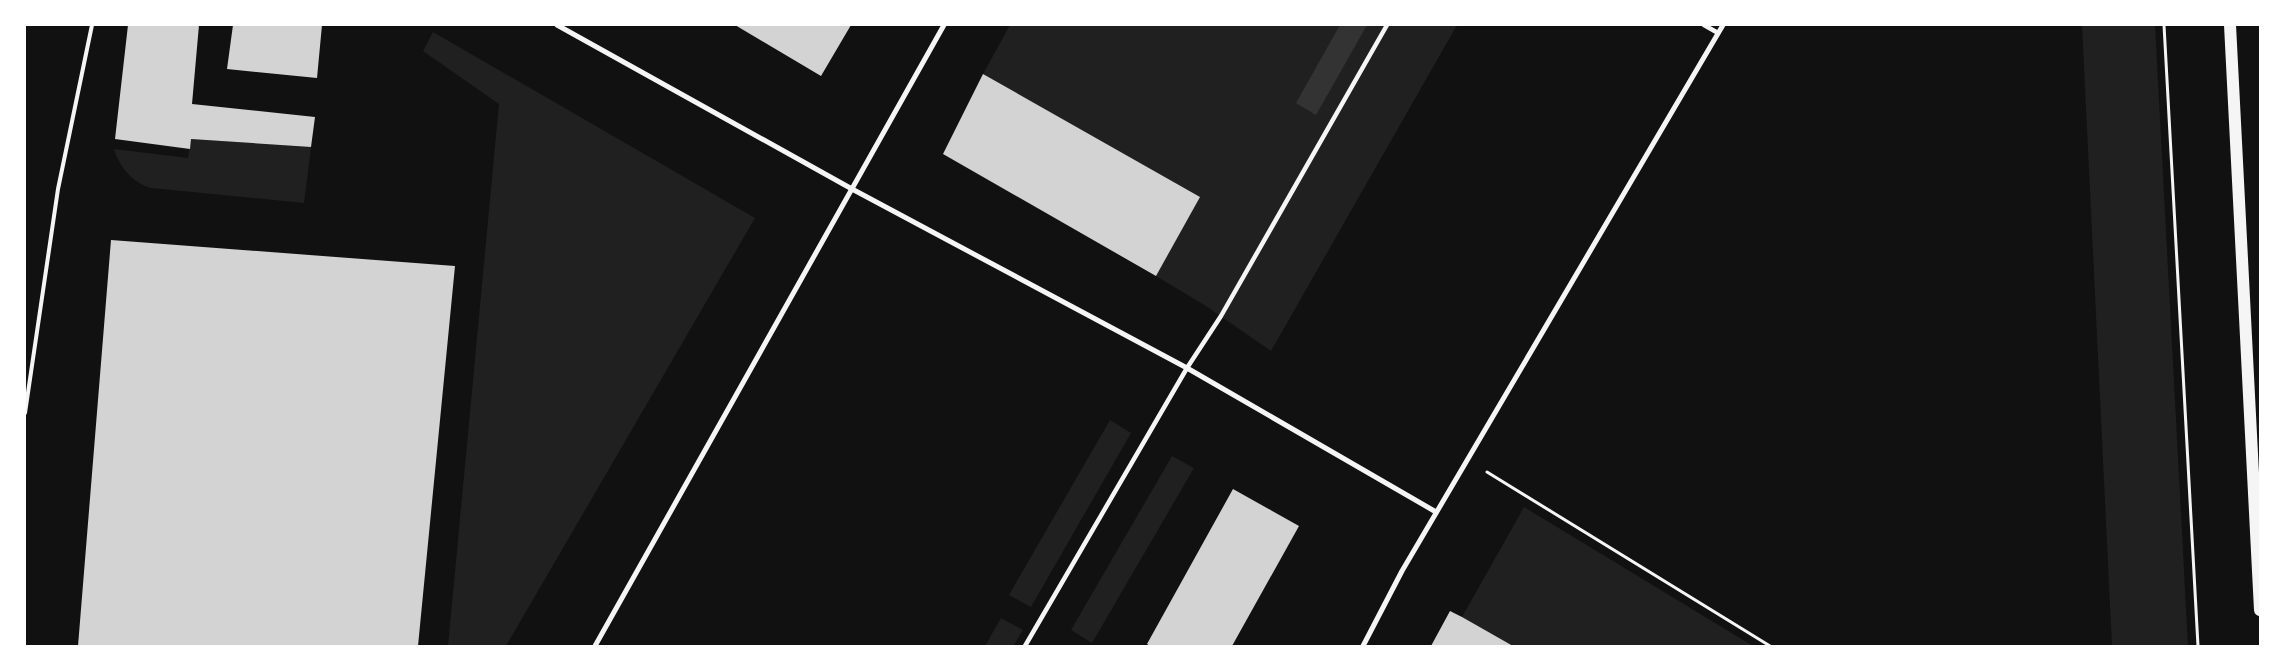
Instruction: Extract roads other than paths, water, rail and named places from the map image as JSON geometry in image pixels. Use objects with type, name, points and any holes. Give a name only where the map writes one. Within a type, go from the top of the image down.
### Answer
[{"type":"main road","points":[[2230,25],[2260,610]]},
{"type":"street","points":[[557,25],[852,189],[1186,368],[1436,512]]},
{"type":"street","points":[[595,646],[944,25]]},
{"type":"street","points":[[1025,646],[1186,368],[1221,316],[1387,25]]},
{"type":"street","points":[[1704,25],[1718,33]]},
{"type":"street","points":[[1363,646],[1436,512],[1723,25]]},
{"type":"lane","points":[[25,412],[58,189],[92,25]]}]
